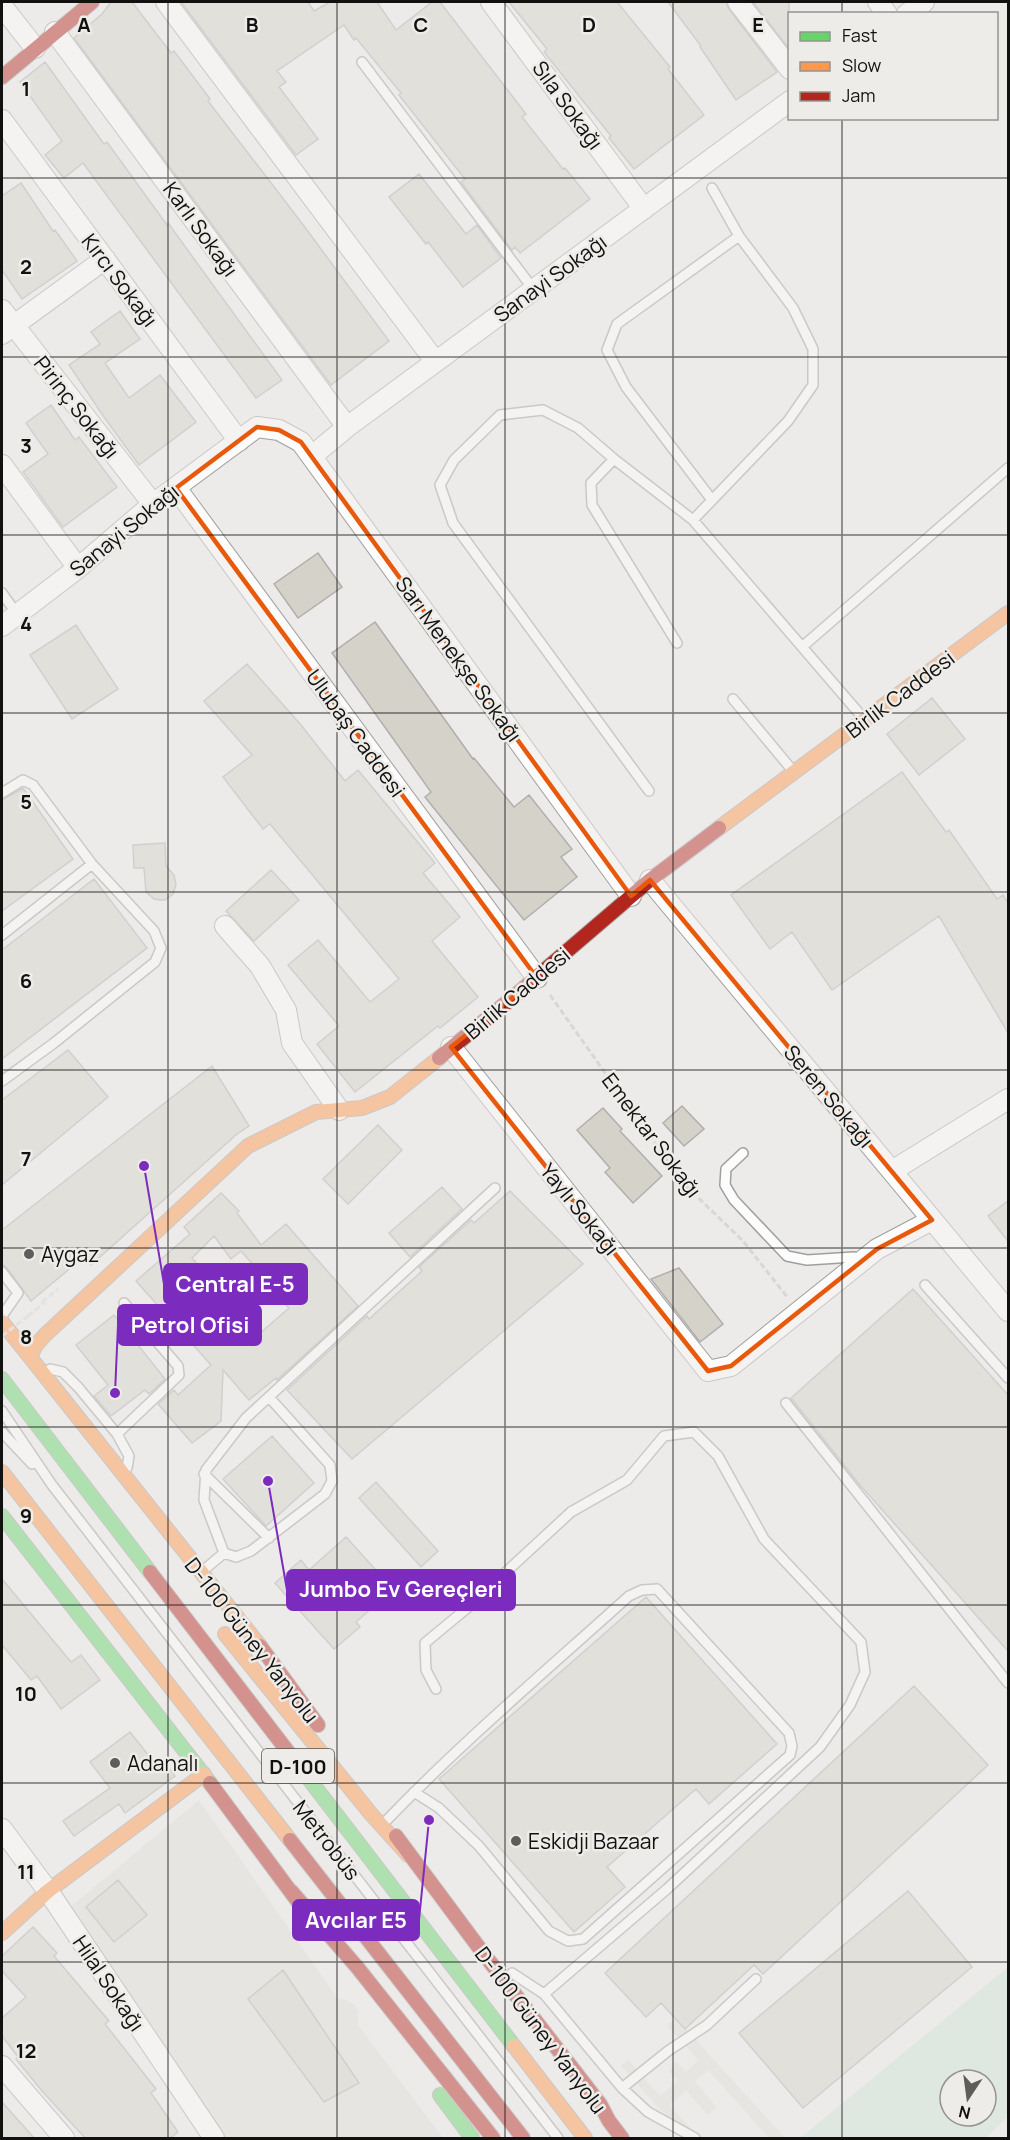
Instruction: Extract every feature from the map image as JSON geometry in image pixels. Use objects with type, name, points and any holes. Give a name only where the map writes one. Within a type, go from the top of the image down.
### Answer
[{"type":"main road","points":[[2,77],[92,2]]},
{"type":"main road","name":"Birlik Caddesi","points":[[34,1362],[36,1345],[45,1335],[248,1146],[316,1112],[362,1108],[390,1096],[537,978],[651,880],[1008,613]]},
{"type":"main road","name":"D-100 Güney Yanyolu","points":[[2,1322],[257,1642],[408,1855],[600,2103],[621,2139]]},
{"type":"main road","name":"D-100","points":[[2,1379],[585,2139]]},
{"type":"main road","points":[[12,1392],[112,1501]]},
{"type":"main road","name":"D-100","points":[[2,1472],[523,2139]]},
{"type":"main road","points":[[2,1516],[204,1774],[472,2139]]},
{"type":"main road","points":[[219,1627],[371,1814],[408,1855]]},
{"type":"main road","points":[[2,1933],[48,1891],[204,1774]]},
{"type":"main road","points":[[291,1891],[357,1968],[493,2139]]},
{"type":"main road","points":[[600,2103],[637,2139]]},
{"type":"street","points":[[166,2],[435,362]]},
{"type":"street","name":"Sıla Sokağı","points":[[491,2],[644,209]]},
{"type":"street","points":[[738,2],[788,68]]},
{"type":"street","points":[[911,12],[924,2]]},
{"type":"street","points":[[2,6],[35,48]]},
{"type":"street","name":"Karlı Sokağı","points":[[55,32],[347,427]]},
{"type":"street","name":"Sanayi Sokağı","points":[[312,456],[347,427],[788,102]]},
{"type":"street","name":"Kırcı Sokağı","points":[[2,120],[239,441]]},
{"type":"street","points":[[5,323],[105,260]]},
{"type":"street","name":"Pirinç Sokağı","points":[[5,323],[153,504]]},
{"type":"street","name":"Sanayi Sokağı","points":[[9,620],[78,568],[153,504],[257,427],[279,429]]},
{"type":"street","name":"Sarı Menekşe Sokağı","points":[[279,429],[301,442],[312,456],[631,896]]},
{"type":"street","points":[[2,465],[78,568]]},
{"type":"street","name":"Ulubaş Caddesi","points":[[176,488],[537,978]]},
{"type":"street","name":"Seren Sokağı","points":[[651,880],[1008,1311]]},
{"type":"street","points":[[225,926],[260,966],[286,1010],[292,1043],[339,1110]]},
{"type":"street","name":"Yaylı Sokağı","points":[[452,1047],[708,1371],[731,1366],[798,1312]]},
{"type":"street","points":[[892,1171],[1008,1099]]},
{"type":"street","points":[[798,1312],[877,1249],[932,1220]]},
{"type":"street","name":"Hilal Sokağı","points":[[2,1829],[48,1891],[214,2139]]},
{"type":"street","points":[[2,2066],[64,2139]]},
{"type":"lane","points":[[362,62],[534,290]]},
{"type":"lane","points":[[693,520],[788,421],[813,385],[813,349],[793,308],[739,236],[712,188]]},
{"type":"lane","points":[[712,500],[626,387],[607,350],[617,324],[739,236]]},
{"type":"lane","points":[[649,791],[453,524],[440,485],[454,460],[500,416],[543,410],[578,428],[693,520],[865,720]]},
{"type":"lane","points":[[614,459],[591,483],[592,505],[677,643]]},
{"type":"lane","points":[[802,647],[1008,468]]},
{"type":"lane","points":[[2,593],[9,620]]},
{"type":"lane","points":[[733,699],[795,773]]},
{"type":"lane","points":[[2,793],[23,780],[33,785],[92,864],[154,931],[161,948],[155,962],[54,1043],[2,1081]]},
{"type":"lane","points":[[2,935],[92,864]]},
{"type":"lane","points":[[743,1153],[726,1169],[725,1185],[734,1200],[787,1256],[807,1260],[854,1257],[861,1262]]},
{"type":"lane","points":[[224,1553],[204,1500],[204,1474],[246,1418],[495,1188]]},
{"type":"lane","points":[[2,1272],[18,1293],[2,1316]]},
{"type":"lane","points":[[925,1286],[1008,1378]]},
{"type":"lane","points":[[117,1434],[179,1375],[178,1366],[124,1303]]},
{"type":"lane","points":[[34,1362],[63,1372],[117,1434],[129,1456],[125,1476]]},
{"type":"lane","points":[[224,1553],[236,1557],[251,1551],[325,1494],[332,1481],[330,1465],[269,1397]]},
{"type":"lane","points":[[786,1403],[1008,1683]]},
{"type":"lane","name":"Metrobüs","points":[[2,1411],[52,1485],[558,2139]]},
{"type":"lane","name":"Metrobüs","points":[[2,1432],[52,1485]]},
{"type":"lane","points":[[435,1689],[426,1670],[425,1643],[571,1512],[627,1480],[664,1436],[694,1432],[718,1456],[764,1539],[861,1642],[865,1672],[850,1705],[820,1747],[667,1889],[544,1994]]},
{"type":"lane","points":[[204,1474],[269,1538]]},
{"type":"lane","points":[[200,1573],[224,1553]]},
{"type":"lane","points":[[386,1821],[414,1792],[629,1596],[642,1590],[657,1589],[789,1733],[792,1746],[790,1755],[583,1939],[568,1941],[549,1931],[479,1846],[439,1808],[414,1792]]},
{"type":"lane","points":[[483,1953],[544,1994],[622,2088],[648,2112],[695,2139]]},
{"type":"lane","points":[[622,2088],[668,2051],[707,2025],[756,1979]]},
{"type":"path","name":"Emektar Sokağı","points":[[537,978],[682,1183],[743,1241],[798,1312]]},
{"type":"path","points":[[2,1336],[64,1285]]},
{"type":"highlighted area","points":[[257,427],[279,430],[301,442],[631,896],[650,880],[932,1220],[877,1249],[731,1366],[708,1371],[451,1047],[537,978],[176,488]]},
{"type":"shaded area","points":[[199,1800],[338,1999],[354,2004],[358,2011],[358,2025],[443,2138],[224,2138],[151,2024],[68,1909]]},
{"type":"shaded area","points":[[676,2018],[785,2138],[769,2138],[708,2070],[695,2081],[716,2107],[708,2115],[686,2091],[669,2105],[700,2138],[686,2138],[621,2066],[628,2060],[660,2096],[678,2081],[669,2071],[677,2062],[686,2072],[699,2060],[667,2026]]},
{"type":"green space","points":[[1008,1967],[1008,2116],[998,2126],[998,2068],[938,2068],[938,2128],[996,2128],[986,2138],[800,2138]]},
{"type":"building","points":[[111,2],[132,2],[171,53],[174,51],[210,99],[208,101],[389,341],[331,385],[74,38],[102,14]]},
{"type":"building","points":[[181,2],[308,2],[314,11],[330,2],[377,2],[396,30],[432,2],[440,2],[526,114],[522,117],[590,199],[520,253],[515,247],[512,250],[461,182],[465,179],[399,95],[401,93],[356,38],[354,40],[344,25],[277,71],[286,82],[279,87],[318,139],[296,155]]},
{"type":"building","points":[[509,2],[617,2],[670,67],[668,69],[704,115],[634,169],[609,138],[611,136],[544,52],[547,49]]},
{"type":"building","points":[[668,2],[726,2],[777,72],[736,100],[701,46]]},
{"type":"building","points":[[753,2],[789,2],[788,48]]},
{"type":"building","points":[[45,62],[104,144],[107,142],[167,225],[168,223],[282,380],[256,398],[83,163],[64,178],[45,155],[62,141],[20,82]]},
{"type":"building","points":[[419,174],[466,234],[477,225],[501,258],[463,287],[389,197]]},
{"type":"building","points":[[21,183],[53,231],[55,230],[77,261],[22,299],[2,270],[2,196]]},
{"type":"building","points":[[120,311],[140,339],[105,363],[129,398],[160,375],[196,422],[139,465],[69,365],[100,344],[91,332]]},
{"type":"building","points":[[51,405],[75,440],[79,437],[117,487],[63,527],[23,472],[48,454],[26,423]]},
{"type":"building","points":[[318,553],[342,587],[298,618],[274,584]]},
{"type":"building","points":[[375,622],[473,759],[514,807],[529,795],[572,849],[561,857],[577,877],[524,920],[425,797],[431,792],[332,653]]},
{"type":"building","points":[[76,625],[118,689],[72,719],[30,655]]},
{"type":"building","points":[[247,664],[301,725],[345,781],[358,770],[435,863],[423,873],[460,917],[432,941],[478,997],[355,1092],[317,1044],[339,1026],[288,965],[318,940],[370,1002],[399,979],[270,824],[263,829],[223,777],[252,755],[204,701]]},
{"type":"building","points":[[932,698],[965,739],[919,775],[887,734]]},
{"type":"building","points":[[902,772],[946,832],[949,830],[997,899],[1003,895],[1008,903],[1008,1033],[939,916],[832,990],[792,932],[770,949],[731,895]]},
{"type":"building","points":[[23,788],[73,859],[2,911],[2,800]]},
{"type":"building","points":[[165,843],[166,866],[174,875],[176,885],[173,894],[165,900],[160,900],[154,899],[146,892],[144,868],[134,868],[133,845]]},
{"type":"building","points":[[271,870],[299,900],[254,941],[226,911]]},
{"type":"building","points":[[94,879],[147,948],[2,1059],[2,950]]},
{"type":"building","points":[[68,1050],[108,1097],[2,1185],[2,1100]]},
{"type":"building","points":[[212,1066],[249,1126],[237,1134],[91,1265],[85,1256],[31,1301],[2,1264],[2,1230]]},
{"type":"building","points":[[682,1106],[704,1129],[684,1146],[663,1123]]},
{"type":"building","points":[[603,1108],[622,1129],[620,1131],[662,1176],[633,1203],[605,1172],[610,1168],[577,1130]]},
{"type":"building","points":[[378,1125],[402,1150],[348,1204],[323,1179]]},
{"type":"building","points":[[442,1187],[462,1209],[410,1257],[389,1233]]},
{"type":"building","points":[[510,1191],[583,1264],[352,1459],[287,1390],[367,1316],[369,1319],[422,1271],[419,1267],[471,1220],[474,1223]]},
{"type":"building","points":[[221,1193],[239,1211],[237,1213],[261,1245],[286,1224],[358,1306],[277,1380],[276,1378],[249,1400],[223,1370],[221,1421],[192,1443],[158,1404],[174,1390],[178,1395],[211,1365],[136,1281],[190,1234],[184,1227]],"holes":[[[214,1236],[231,1259],[241,1251],[289,1308],[259,1334],[192,1258]]]},
{"type":"building","points":[[1008,1201],[1008,1241],[988,1216]]},
{"type":"building","points":[[679,1268],[723,1324],[700,1342],[651,1279]]},
{"type":"building","points":[[913,1289],[1008,1395],[1008,1651],[860,1485],[791,1398]]},
{"type":"building","points":[[114,1315],[165,1379],[149,1394],[145,1390],[111,1416],[94,1396],[108,1385],[76,1345]]},
{"type":"building","points":[[272,1436],[314,1483],[266,1526],[223,1479]]},
{"type":"building","points":[[376,1482],[438,1551],[421,1567],[359,1498]]},
{"type":"building","points":[[346,1537],[393,1589],[356,1622],[360,1627],[334,1649],[275,1583],[301,1560],[309,1570]]},
{"type":"building","points":[[2,1579],[71,1662],[81,1655],[100,1680],[61,1709],[37,1676],[31,1680],[2,1645]]},
{"type":"building","points":[[646,1597],[777,1744],[709,1804],[696,1789],[607,1867],[625,1887],[574,1932],[439,1779]]},
{"type":"building","points":[[914,1686],[988,1765],[763,1974],[754,1965],[685,2029],[661,2003],[646,2017],[605,1973]]},
{"type":"building","points":[[130,1732],[157,1766],[164,1761],[175,1776],[125,1813],[119,1804],[74,1836],[63,1821],[110,1788],[90,1762]]},
{"type":"building","points":[[118,1880],[147,1915],[114,1942],[86,1907]]},
{"type":"building","points":[[908,1891],[972,1967],[803,2108],[739,2033]]},
{"type":"building","points":[[33,1927],[57,1953],[54,1956],[109,2021],[105,2024],[156,2089],[151,2093],[178,2132],[169,2139],[86,2139],[16,2059],[18,2057],[2,2036],[2,2018],[26,1997],[2,1971],[2,1956]]},
{"type":"building","points":[[283,1970],[359,2083],[324,2102],[248,1999]]},
{"type":"building","points":[[2,2102],[35,2139],[2,2139]]},
{"type":"traffic: fast","points":[[2,1379],[150,1572]]},
{"type":"traffic: fast","points":[[2,1516],[210,1783]]},
{"type":"traffic: fast","points":[[289,1753],[514,2046]]},
{"type":"traffic: fast","points":[[440,2095],[472,2138]]},
{"type":"traffic: slow","points":[[719,828],[1008,613]]},
{"type":"traffic: slow","points":[[30,1357],[36,1345],[45,1335],[248,1146],[316,1112],[362,1108],[390,1097],[439,1058]]},
{"type":"traffic: slow","points":[[2,1322],[260,1646]]},
{"type":"traffic: slow","points":[[2,1472],[290,1840]]},
{"type":"traffic: slow","points":[[225,1634],[371,1814],[408,1855]]},
{"type":"traffic: slow","points":[[2,1933],[48,1891],[204,1774]]},
{"type":"traffic: slow","points":[[514,2046],[585,2138]]},
{"type":"traffic: jam","points":[[2,77],[92,2]]},
{"type":"traffic: jam","points":[[439,1058],[650,880],[719,828]]},
{"type":"traffic: jam","points":[[150,1572],[289,1753]]},
{"type":"traffic: jam","points":[[260,1646],[318,1725]]},
{"type":"traffic: jam","points":[[210,1783],[305,1911]]},
{"type":"traffic: jam","points":[[396,1836],[600,2104],[622,2138]]},
{"type":"traffic: jam","points":[[290,1840],[523,2138]]},
{"type":"traffic: jam","points":[[291,1891],[357,1967],[493,2138]]},
{"type":"place","name":"Central E-5","points":[[144,1166]]},
{"type":"place","name":"Aygaz","points":[[29,1254]]},
{"type":"place","name":"Petrol Ofisi","points":[[115,1393]]},
{"type":"place","name":"Jumbo Ev Gereçleri","points":[[268,1481]]},
{"type":"place","name":"Adanalı","points":[[115,1763]]},
{"type":"place","name":"Avcılar E5","points":[[429,1820]]},
{"type":"place","name":"Eskidji Bazaar","points":[[516,1841]]}]
